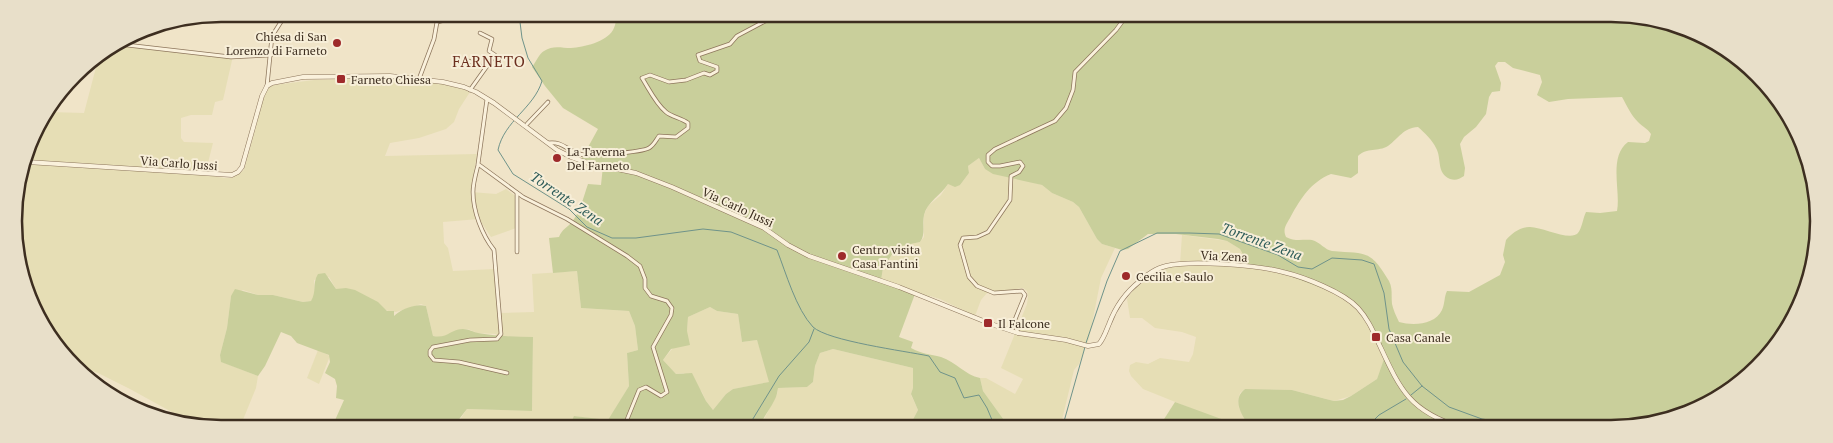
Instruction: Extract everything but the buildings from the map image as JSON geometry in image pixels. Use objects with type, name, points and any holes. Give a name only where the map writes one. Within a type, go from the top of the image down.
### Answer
[{"type":"street","name":"Via Carlo Jussi","points":[[32,162],[232,175],[238,172],[242,167],[259,106],[267,86],[272,36],[281,22]]},
{"type":"street","points":[[419,79],[434,39],[438,22]]},
{"type":"street","points":[[548,143],[558,142],[580,154],[594,156],[643,151],[652,147],[659,136],[676,137],[688,128],[688,123],[666,112],[642,78],[650,76],[669,82],[686,80],[704,73],[710,75],[717,71],[716,67],[700,61],[698,56],[730,44],[737,36],[763,22]]},
{"type":"street","points":[[1018,333],[1014,322],[1025,295],[1022,291],[994,293],[977,286],[969,277],[960,245],[963,238],[977,237],[988,232],[1010,200],[1012,176],[1019,172],[1023,166],[1020,162],[992,166],[988,162],[988,155],[994,149],[1055,121],[1066,108],[1073,90],[1075,72],[1112,35],[1122,22]]},
{"type":"street","points":[[470,90],[495,55],[489,50],[492,39],[480,33]]},
{"type":"street","points":[[129,45],[231,57],[271,55]]},
{"type":"street","points":[[469,61],[486,68]]},
{"type":"street","name":"Via Carlo Jussi","points":[[267,86],[272,82],[303,77],[390,76],[443,82],[470,90],[487,98],[548,143],[571,157],[588,163],[636,173],[672,187],[764,228],[788,245],[809,256],[899,287],[1018,333],[1076,342]]},
{"type":"street","points":[[487,98],[473,197],[489,244],[494,250],[501,334],[497,338],[470,340],[433,347],[430,351],[430,356],[434,360],[459,362],[507,374]]},
{"type":"street","points":[[527,124],[548,102]]},
{"type":"street","points":[[478,164],[517,193],[567,219],[627,256],[640,266],[645,279],[645,288],[651,296],[667,301],[672,308],[671,315],[653,347],[667,392],[662,396],[646,387],[639,390],[627,420]]},
{"type":"street","points":[[517,193],[517,252]]},
{"type":"street","name":"Via Zena","points":[[1076,342],[1088,346],[1100,344],[1104,339],[1117,307],[1131,289],[1140,280],[1163,267],[1175,264],[1205,264],[1284,272],[1350,300],[1369,322],[1390,370],[1404,391],[1425,411],[1441,420]]},
{"type":"shaded area","points":[[126,47],[233,56],[223,100],[215,102],[212,115],[191,115],[181,118],[181,138],[184,142],[213,143],[205,175],[232,178],[244,170],[264,97],[268,88],[274,85],[314,80],[399,78],[451,84],[470,92],[459,109],[454,122],[446,129],[419,138],[390,143],[385,156],[477,154],[471,192],[496,194],[506,189],[517,197],[516,228],[491,237],[479,219],[443,222],[444,243],[448,248],[453,271],[495,269],[499,313],[534,312],[532,274],[577,271],[581,308],[629,311],[635,326],[638,350],[627,353],[629,386],[609,420],[575,416],[573,420],[460,420],[467,409],[532,411],[533,337],[505,338],[495,334],[477,333],[468,329],[460,329],[442,338],[433,336],[426,306],[421,304],[396,312],[388,311],[342,289],[336,289],[329,277],[314,280],[315,295],[311,301],[303,302],[273,295],[258,295],[243,290],[231,296],[227,328],[220,355],[222,362],[258,376],[256,388],[243,420],[208,420],[179,416],[130,389],[89,370],[72,353],[49,321],[29,273],[22,222],[26,183],[33,158],[43,133],[55,112],[84,113],[96,67]]},
{"type":"shaded area","points":[[979,158],[985,169],[1042,185],[1052,193],[1073,202],[1079,207],[1097,239],[1102,244],[1115,248],[1101,278],[1089,339],[1079,364],[1074,370],[1062,420],[1004,420],[983,391],[980,378],[986,378],[1015,394],[1023,379],[1001,368],[1027,304],[1027,291],[1023,288],[987,293],[981,300],[975,316],[940,299],[930,296],[928,300],[881,280],[883,268],[897,247],[920,242],[924,237],[924,215],[928,206],[941,195],[948,184],[960,185],[969,173],[968,166]]},
{"type":"shaded area","points":[[1182,235],[1227,241],[1240,249],[1244,255],[1277,271],[1352,300],[1363,313],[1384,360],[1377,379],[1351,396],[1334,401],[1292,390],[1245,389],[1240,393],[1238,400],[1239,408],[1246,420],[1221,420],[1143,389],[1131,376],[1129,371],[1130,365],[1136,362],[1148,364],[1160,358],[1189,362],[1193,354],[1196,337],[1182,332],[1155,328],[1142,318],[1130,318],[1127,299],[1134,289],[1151,277],[1169,267],[1180,264]]},
{"type":"shaded area","points":[[710,307],[717,311],[738,314],[742,342],[757,340],[770,382],[733,389],[726,394],[713,410],[702,392],[684,373],[676,374],[663,360],[687,331],[688,317]]},
{"type":"shaded area","points":[[833,349],[913,368],[911,395],[918,410],[913,420],[764,420],[778,392],[778,388],[807,387],[813,382],[815,366],[820,353]]},
{"type":"shaded area","points":[[318,350],[330,356],[319,384],[307,378]]},
{"type":"green space","points":[[615,22],[1612,22],[1650,26],[1700,43],[1722,56],[1743,72],[1761,90],[1777,111],[1795,145],[1807,183],[1810,208],[1810,235],[1807,260],[1790,310],[1777,332],[1761,353],[1743,371],[1711,394],[1663,414],[1625,420],[1246,420],[1238,403],[1241,393],[1245,389],[1292,390],[1334,401],[1343,400],[1351,396],[1377,379],[1384,359],[1370,326],[1352,300],[1277,271],[1249,265],[1240,249],[1227,241],[1176,234],[1148,234],[1128,249],[1122,250],[1102,244],[1097,239],[1079,207],[1073,202],[1052,193],[1042,185],[993,174],[985,169],[979,158],[968,166],[969,173],[960,185],[955,187],[948,184],[931,202],[924,215],[922,239],[920,242],[897,247],[883,268],[881,280],[915,294],[899,337],[913,342],[911,348],[946,359],[980,378],[983,391],[1004,420],[913,420],[918,410],[911,394],[913,388],[913,368],[833,349],[820,353],[815,366],[813,382],[807,387],[778,388],[775,398],[763,420],[608,420],[629,386],[627,353],[638,350],[635,326],[629,311],[581,308],[577,271],[553,273],[549,238],[559,237],[563,230],[572,222],[580,208],[588,184],[601,185],[603,166],[581,160],[598,129],[563,108],[532,67],[547,49],[554,47],[571,48],[594,43],[610,34]],"holes":[[[1498,62],[1505,62],[1513,68],[1540,75],[1542,82],[1537,95],[1549,102],[1568,99],[1622,97],[1633,116],[1651,134],[1649,141],[1645,143],[1628,142],[1618,156],[1616,175],[1617,211],[1586,212],[1578,233],[1574,235],[1562,235],[1534,227],[1526,227],[1513,233],[1506,240],[1503,255],[1505,262],[1500,275],[1469,292],[1447,291],[1442,310],[1434,319],[1417,324],[1399,322],[1392,306],[1389,281],[1372,258],[1360,253],[1332,251],[1312,240],[1289,239],[1285,234],[1285,226],[1303,197],[1318,181],[1331,174],[1351,178],[1358,173],[1358,156],[1361,153],[1388,146],[1409,129],[1418,127],[1433,142],[1438,152],[1441,169],[1446,176],[1454,180],[1464,176],[1465,168],[1460,144],[1464,137],[1476,127],[1486,114],[1489,97],[1492,92],[1500,91],[1501,83],[1495,66]],[[710,307],[717,311],[738,314],[742,342],[757,340],[769,382],[733,389],[726,394],[713,410],[706,401],[692,373],[676,374],[663,360],[671,349],[690,345],[687,331],[688,317]]]},
{"type":"green space","points":[[325,273],[336,289],[346,288],[355,290],[378,302],[387,311],[394,311],[394,316],[409,307],[426,306],[433,336],[438,337],[459,329],[467,329],[492,335],[533,337],[532,411],[467,409],[459,420],[335,420],[344,400],[336,398],[337,386],[335,379],[325,373],[330,362],[329,355],[297,343],[291,336],[281,332],[265,366],[258,376],[221,362],[220,355],[227,328],[231,296],[235,289],[258,295],[273,295],[303,302],[311,301],[318,274]]},
{"type":"green space","points":[[1175,402],[1224,420],[1163,420]]},
{"type":"green space","points":[[574,416],[608,420],[572,420]]},
{"type":"waterway","name":"Torrente Zena","points":[[520,22],[522,38],[528,58],[542,81],[533,99],[512,123],[501,140],[498,150],[513,174],[569,209],[587,227],[612,238],[636,238],[703,229],[731,232],[777,250],[801,311],[813,327],[834,337],[929,356],[940,372],[955,378],[964,398],[979,395],[992,420]]},
{"type":"waterway","name":"Torrente Zena","points":[[1086,343],[1107,281],[1120,251],[1157,233],[1219,234],[1278,255],[1298,267],[1312,269],[1332,258],[1362,260],[1374,264],[1384,293],[1389,329],[1403,362],[1422,386],[1449,407],[1489,420]]},
{"type":"waterway","points":[[752,420],[779,376],[809,342],[814,329]]},
{"type":"waterway","name":"Torrente Zena","points":[[1064,420],[1085,347]]},
{"type":"waterway","points":[[1411,395],[1422,386]]},
{"type":"waterway","points":[[1374,420],[1406,399]]},
{"type":"place","name":"Chiesa di San Lorenzo di Farneto","points":[[337,43]]},
{"type":"place","name":"Farneto Chiesa","points":[[341,79]]},
{"type":"place","name":"La Taverna Del Farneto","points":[[557,158]]},
{"type":"place","name":"Centro visita Casa Fantini","points":[[842,256]]},
{"type":"place","name":"Cecilia e Saulo","points":[[1126,276]]},
{"type":"place","name":"Il Falcone","points":[[988,323]]},
{"type":"place","name":"Casa Canale","points":[[1376,337]]},
{"type":"district","name":"FARNETO","points":[[489,61]]}]
